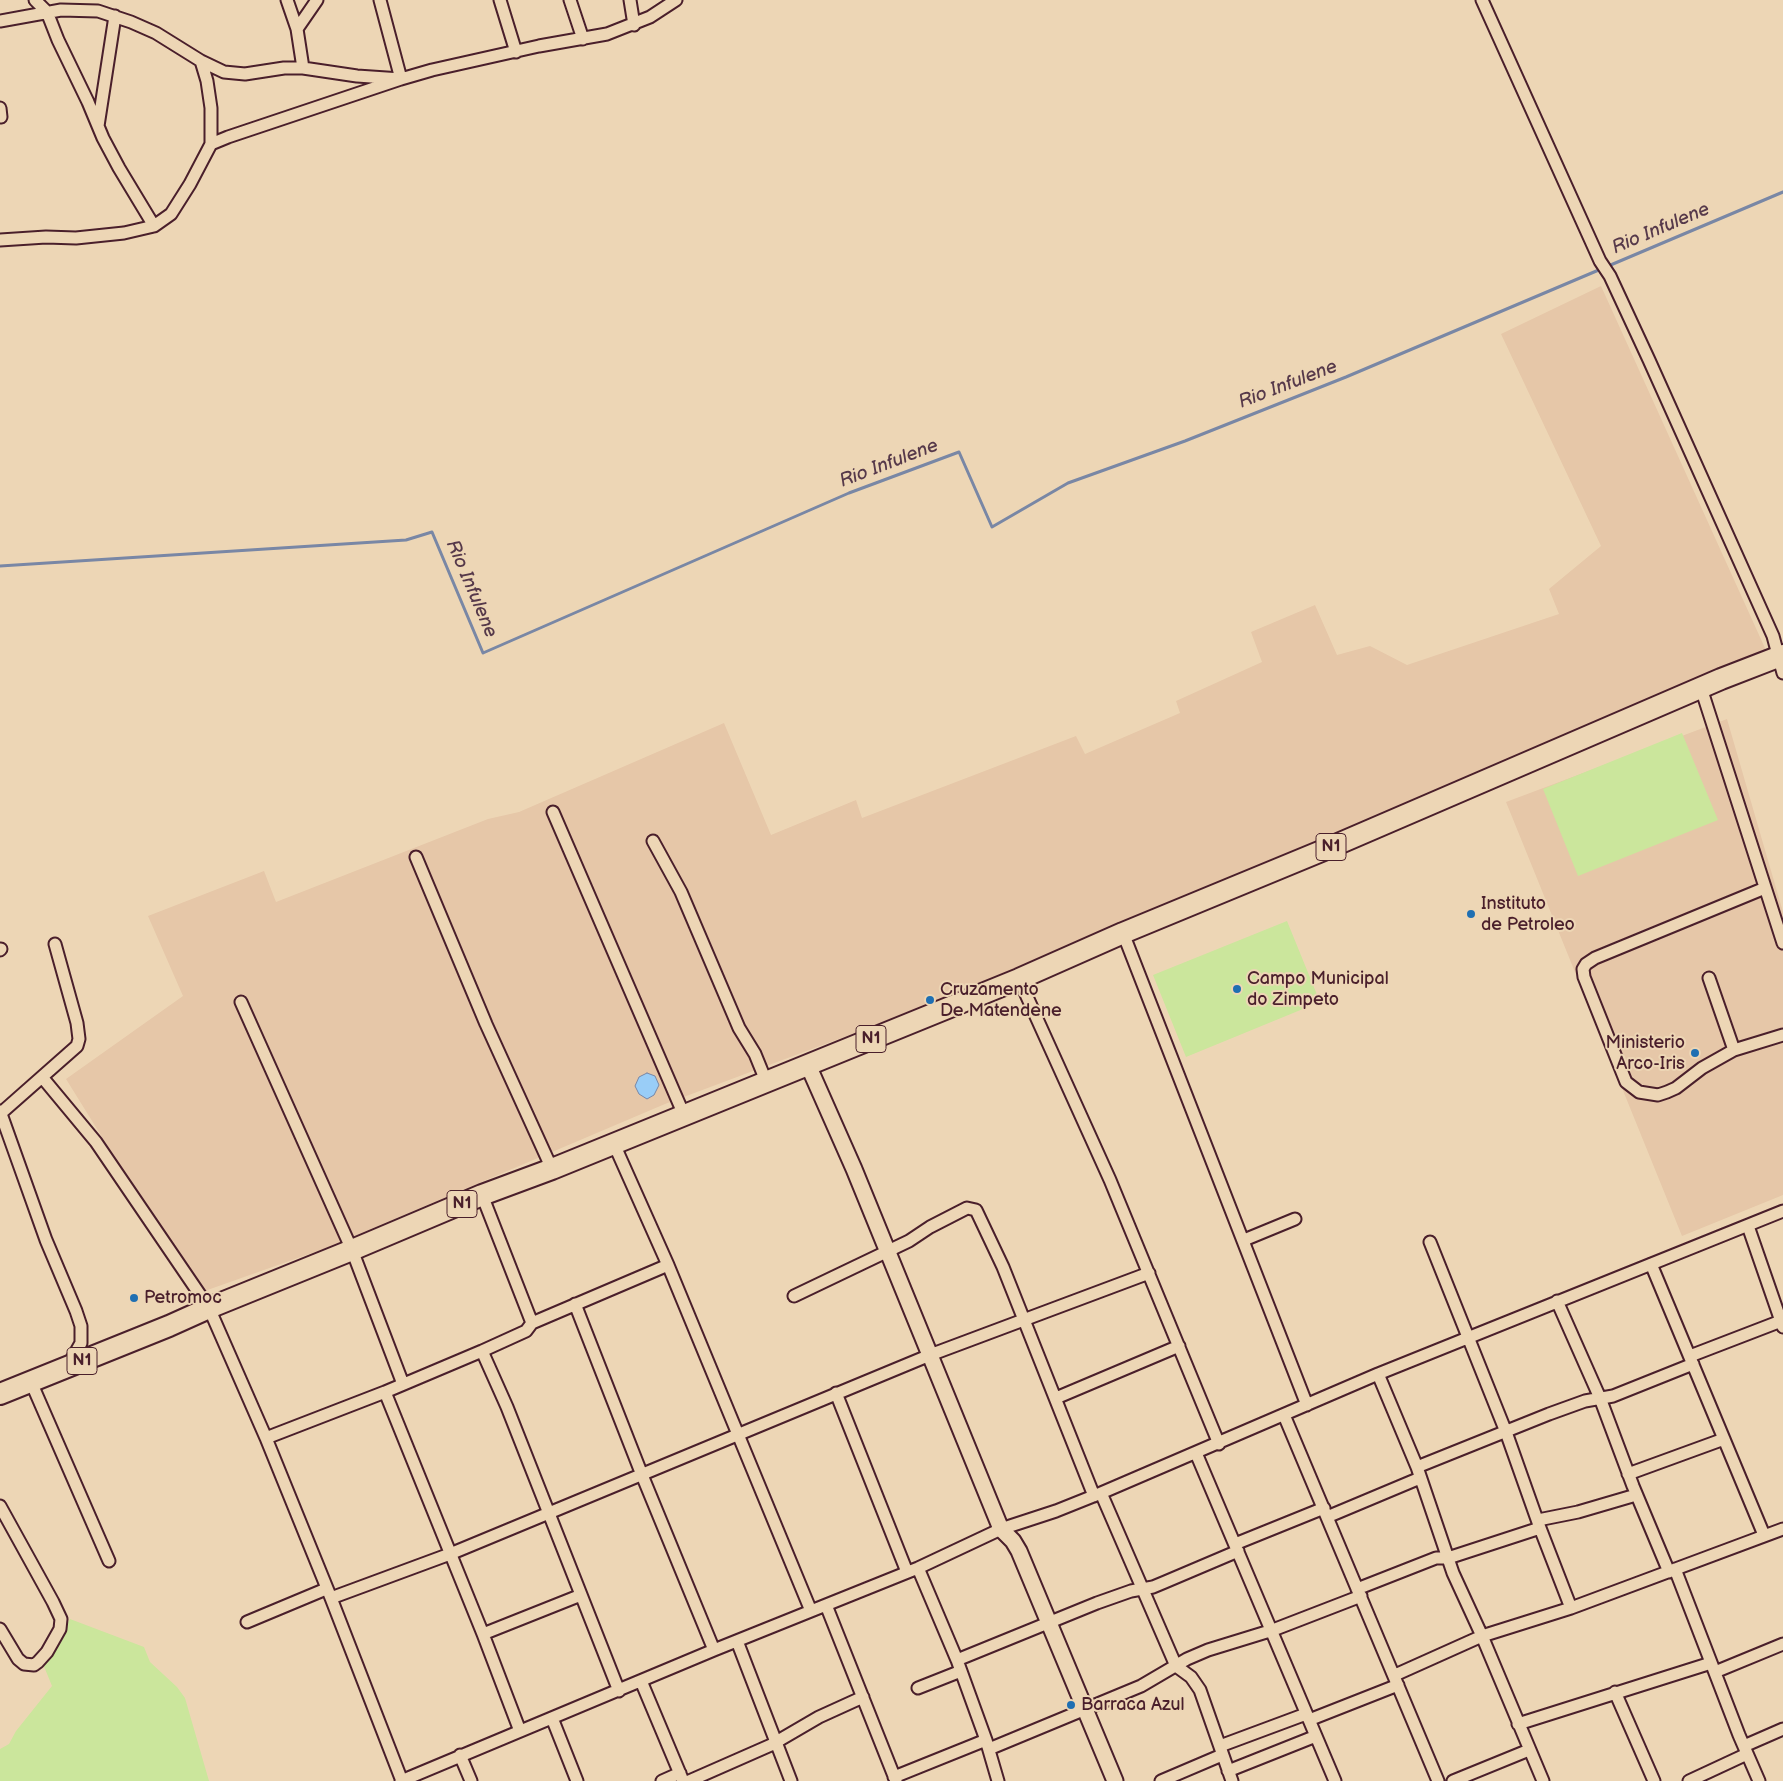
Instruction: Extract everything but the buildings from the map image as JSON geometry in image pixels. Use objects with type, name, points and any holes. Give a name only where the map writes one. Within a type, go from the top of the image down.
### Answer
[{"type":"highway","name":"N1","points":[[0,1394],[1019,978],[1324,850],[1701,688],[1782,662]]},
{"type":"street","points":[[35,0],[47,12],[58,40],[118,168],[154,226]]},
{"type":"street","points":[[287,0],[297,28],[303,68]]},
{"type":"street","points":[[297,28],[317,0]]},
{"type":"street","points":[[380,0],[401,79]]},
{"type":"street","points":[[500,0],[516,52]]},
{"type":"street","points":[[570,0],[583,39]]},
{"type":"street","points":[[630,0],[634,25]]},
{"type":"street","points":[[211,144],[228,136],[432,70],[607,34],[634,25],[676,0]]},
{"type":"street","points":[[1482,0],[1600,261],[1610,276],[1774,636],[1782,662]]},
{"type":"street","points":[[0,21],[98,5],[115,16],[156,33],[201,61],[224,72],[245,74],[284,68],[303,68],[357,76],[401,79]]},
{"type":"street","points":[[98,126],[115,16]]},
{"type":"street","points":[[0,240],[46,237],[76,238],[124,233],[154,226],[170,214],[181,199],[211,144],[211,108],[207,81],[201,61]]},
{"type":"street","points":[[1701,688],[1783,942]]},
{"type":"street","points":[[553,812],[684,1115]]},
{"type":"street","points":[[653,841],[681,892],[739,1028],[755,1054],[766,1081]]},
{"type":"street","points":[[416,857],[486,1024],[552,1169]]},
{"type":"street","points":[[1765,888],[1595,958],[1586,964],[1583,969],[1584,977],[1626,1082],[1639,1092],[1658,1095],[1668,1092],[1702,1068],[1734,1050],[1783,1035]]},
{"type":"street","points":[[1123,933],[1307,1405]]},
{"type":"street","points":[[55,944],[77,1023],[79,1039],[77,1046],[0,1112],[46,1240],[81,1326],[81,1343],[67,1367]]},
{"type":"street","points":[[1019,978],[1110,1180],[1219,1444]]},
{"type":"street","points":[[1710,978],[1734,1050]]},
{"type":"street","points":[[241,1002],[352,1250],[404,1384]]},
{"type":"street","points":[[808,1065],[854,1168],[1001,1529],[1013,1541],[1018,1551],[1115,1781]]},
{"type":"street","points":[[42,1077],[96,1142],[208,1308],[266,1438],[402,1781],[520,1730],[918,1568],[1001,1529],[1098,1495],[1378,1374],[1783,1211]]},
{"type":"street","points":[[614,1144],[668,1265],[811,1610]]},
{"type":"street","points":[[482,1196],[532,1323]]},
{"type":"street","points":[[794,1296],[968,1208],[976,1210],[1003,1267],[1098,1495],[1176,1666],[1191,1677],[1200,1690],[1230,1776],[1316,1736]]},
{"type":"street","points":[[1244,1240],[1295,1219]]},
{"type":"street","points":[[918,1688],[1048,1622],[1141,1588],[1153,1587],[1236,1548],[1326,1513],[1549,1414],[1585,1401],[1613,1396],[1692,1360],[1782,1324],[1748,1226]]},
{"type":"street","points":[[1430,1242],[1506,1432],[1571,1608]]},
{"type":"street","points":[[1651,1264],[1764,1535]]},
{"type":"street","points":[[266,1438],[482,1352],[526,1331],[532,1323],[668,1265]]},
{"type":"street","points":[[247,1622],[450,1554],[930,1354],[1149,1273]]},
{"type":"street","points":[[1557,1301],[1600,1398],[1636,1495],[1672,1570],[1759,1781]]},
{"type":"street","points":[[574,1304],[714,1650]]},
{"type":"street","points":[[1056,1398],[1180,1346]]},
{"type":"street","points":[[482,1352],[507,1407],[619,1691]]},
{"type":"street","points":[[1378,1374],[1419,1473],[1448,1558],[1543,1781]]},
{"type":"street","points":[[31,1382],[109,1561]]},
{"type":"street","points":[[385,1392],[520,1730]]},
{"type":"street","points":[[836,1393],[907,1572]]},
{"type":"street","points":[[1284,1415],[1438,1781]]},
{"type":"street","points":[[1628,1474],[1724,1439]]},
{"type":"street","points":[[1196,1453],[1273,1630],[1335,1781]]},
{"type":"street","points":[[826,1605],[895,1779],[1086,1710],[1141,1686],[1208,1650],[1273,1630],[1436,1558],[1448,1558],[1539,1524],[1636,1495]]},
{"type":"street","points":[[0,1506],[61,1619],[60,1629],[56,1637],[47,1652],[34,1665],[24,1664],[18,1659],[0,1629]]},
{"type":"street","points":[[1161,1781],[1221,1750],[1308,1717],[1396,1680],[1482,1636],[1571,1608],[1783,1529]]},
{"type":"street","points":[[918,1568],[959,1666],[988,1745],[998,1781]]},
{"type":"street","points":[[483,1634],[581,1595]]},
{"type":"street","points":[[737,1641],[791,1781]]},
{"type":"street","points":[[1518,1724],[1615,1692],[1713,1667],[1783,1644]]},
{"type":"street","points":[[642,1681],[684,1778]]},
{"type":"street","points":[[1615,1692],[1654,1781]]},
{"type":"street","points":[[662,1781],[684,1778],[777,1741],[819,1717],[863,1697]]},
{"type":"street","points":[[552,1718],[577,1781]]},
{"type":"street","points":[[1689,1781],[1783,1729]]},
{"type":"street","points":[[1453,1781],[1529,1750]]},
{"type":"street","points":[[460,1755],[471,1781]]},
{"type":"shaded area","points":[[1601,286],[1769,657],[1060,956],[665,1104],[326,1248],[199,1293],[66,1079],[183,996],[148,916],[264,871],[276,902],[488,819],[519,812],[724,723],[771,835],[856,800],[862,818],[1076,736],[1085,754],[1180,713],[1176,701],[1262,662],[1251,632],[1315,605],[1337,655],[1370,646],[1407,665],[1559,614],[1549,589],[1601,546],[1501,334]]},
{"type":"shaded area","name":"Ministerio Arco-Iris","points":[[1727,719],[1783,912],[1783,1195],[1682,1236],[1506,802]]},
{"type":"green space","points":[[1682,733],[1718,820],[1578,876],[1543,789]]},
{"type":"green space","name":"Campo Municipal do Zimpeto","points":[[1287,921],[1320,1002],[1186,1057],[1153,975]]},
{"type":"green space","points":[[70,1619],[144,1647],[150,1662],[177,1687],[185,1698],[209,1781],[0,1781],[0,1749],[9,1744],[16,1731],[52,1686],[43,1664]]},
{"type":"water","points":[[647,1073],[655,1076],[659,1085],[654,1095],[647,1099],[639,1094],[635,1086],[639,1077]]},
{"type":"waterway","name":"Rio Infulene","points":[[0,566],[406,540],[432,532],[483,653],[849,493],[959,452],[992,527],[1068,483],[1185,441],[1346,377],[1783,192]]},
{"type":"place","name":"Instituto de Petroleo","points":[[1471,914]]},
{"type":"place","name":"Campo Municipal do Zimpeto","points":[[1237,989]]},
{"type":"place","name":"Cruzamento De Matendene","points":[[930,1000]]},
{"type":"place","name":"Ministerio Arco-Iris","points":[[1695,1053]]},
{"type":"place","name":"Petromoc","points":[[134,1298]]},
{"type":"place","name":"Barraca Azul","points":[[1071,1705]]}]
